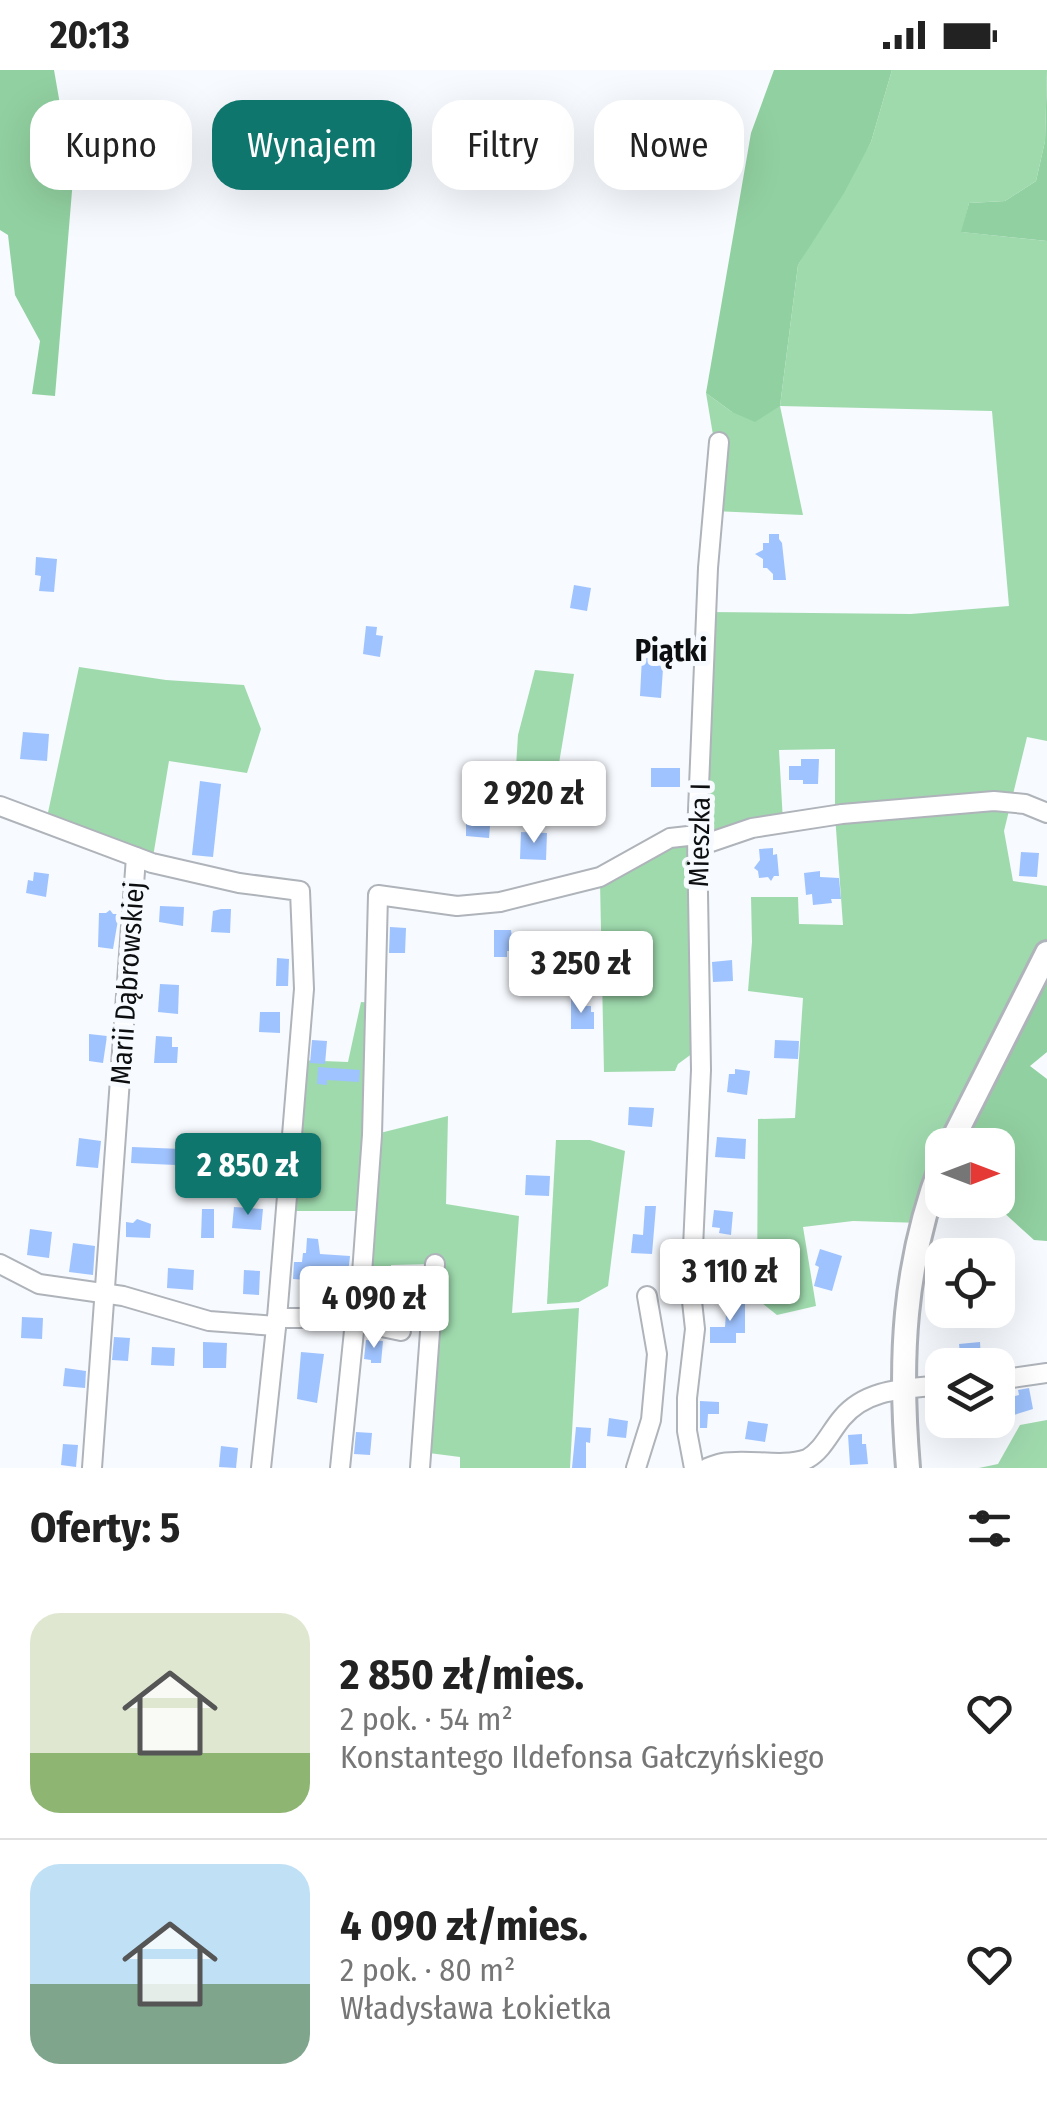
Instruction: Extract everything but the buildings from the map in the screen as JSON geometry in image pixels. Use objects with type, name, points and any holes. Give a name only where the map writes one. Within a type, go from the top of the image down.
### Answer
[{"type":"main road","points":[[959,1128],[1047,953]]},
{"type":"main road","points":[[908,1468],[902,1389],[905,1330],[914,1260],[925,1217]]},
{"type":"street","name":"Mieszka I","points":[[694,1468],[687,1431],[687,1398],[695,1329],[692,1292],[701,1070],[697,839],[708,568],[719,442]]},
{"type":"street","points":[[340,1468],[360,1301],[372,1136],[378,895],[457,906],[500,902],[600,877],[670,838],[708,843],[752,828],[842,814],[994,801],[1025,804],[1047,812]]},
{"type":"street","points":[[0,806],[152,863],[239,883],[300,891],[304,989],[261,1468]]},
{"type":"street","name":"Marii Dąbrowskiej","points":[[92,1468],[136,857]]},
{"type":"street","points":[[0,1264],[39,1284],[122,1296],[209,1321],[339,1318],[402,1331]]},
{"type":"street","points":[[420,1468],[435,1264]]},
{"type":"street","points":[[636,1468],[651,1420],[657,1354],[646,1296]]},
{"type":"street","points":[[1015,1377],[1047,1372]]},
{"type":"street","points":[[707,1468],[722,1462],[788,1466],[806,1460],[828,1441],[842,1417],[866,1398],[925,1387]]},
{"type":"green space","points":[[0,70],[54,70],[59,100],[30,100],[30,190],[72,190],[55,396],[32,394],[40,341],[15,295],[8,235],[0,230]]},
{"type":"green space","points":[[774,70],[892,70],[871,142],[798,265],[780,406],[755,422],[732,412],[706,393],[751,133]]},
{"type":"green space","points":[[892,70],[1047,70],[1045,141],[1036,181],[1005,201],[969,203],[962,232],[1047,241],[1047,741],[1027,737],[1004,831],[1013,881],[1047,886],[1047,953],[960,1128],[925,1128],[923,1223],[853,1221],[803,1227],[816,1306],[777,1315],[757,1299],[758,1119],[795,1118],[803,998],[748,991],[751,897],[798,897],[799,924],[843,925],[835,749],[779,750],[783,822],[708,843],[697,835],[706,612],[911,614],[1009,606],[992,411],[780,406],[798,265],[871,142]]},
{"type":"green space","points":[[1047,73],[1047,241],[961,232],[969,203],[1005,201],[1036,181],[1045,141]]},
{"type":"green space","points":[[706,393],[732,412],[780,406],[803,515],[713,511],[713,435]]},
{"type":"green space","points":[[79,667],[166,680],[244,685],[261,729],[247,773],[169,761],[152,863],[46,822]]},
{"type":"green space","points":[[535,670],[574,674],[555,787],[515,784],[518,735]]},
{"type":"green space","points":[[672,844],[691,849],[693,1053],[675,1071],[604,1072],[600,882]]},
{"type":"green space","points":[[1047,953],[1047,1052],[1030,1066],[1047,1079],[1047,1241],[1034,1240],[1010,1218],[1015,1218],[1015,1128],[959,1128]]},
{"type":"green space","points":[[361,1002],[375,1003],[372,1135],[448,1116],[446,1204],[519,1216],[512,1313],[579,1308],[570,1468],[460,1468],[460,1457],[421,1452],[435,1264],[391,1265],[394,1312],[358,1308],[366,1211],[286,1211],[298,1060],[348,1062]]},
{"type":"green space","points":[[556,1140],[590,1140],[625,1151],[608,1286],[579,1302],[547,1304]]},
{"type":"green space","points":[[1047,1420],[1047,1468],[979,1468],[998,1464],[1020,1425]]},
{"type":"district","name":"Piątki","points":[[671,651]]}]
